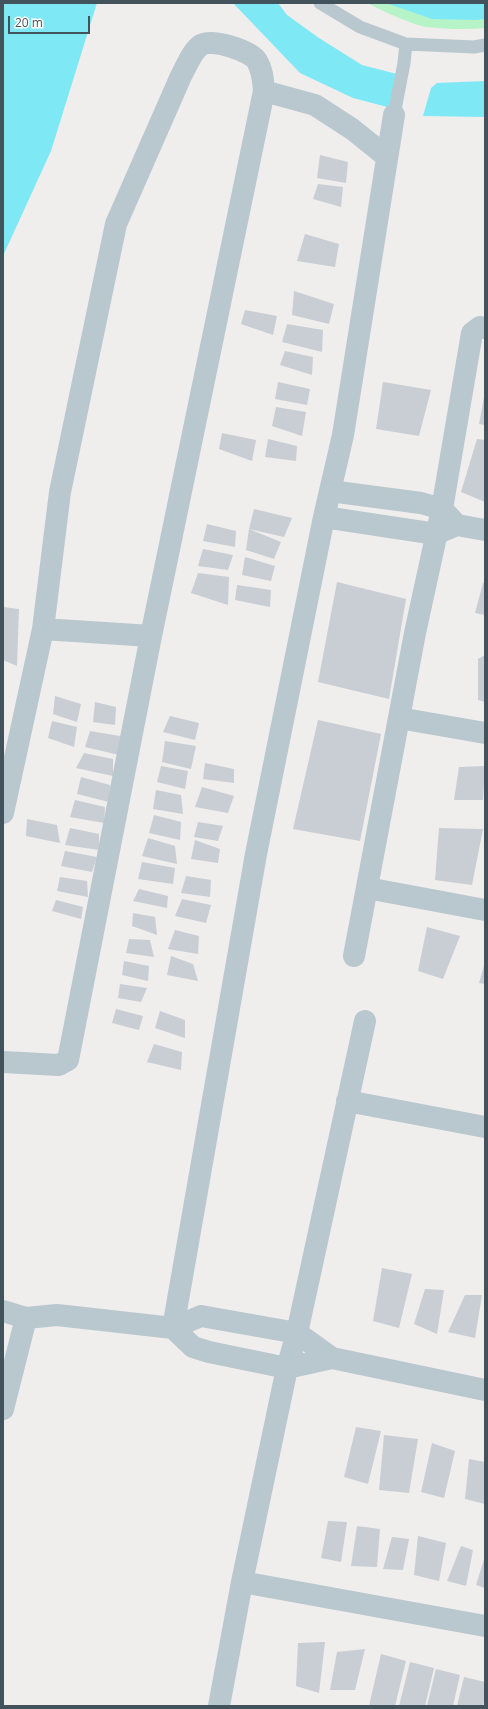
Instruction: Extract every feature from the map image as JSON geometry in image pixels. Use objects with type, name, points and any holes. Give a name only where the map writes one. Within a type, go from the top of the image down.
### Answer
[{"type":"street","points":[[3,813],[43,629],[60,492],[116,224],[181,76],[194,53],[201,45],[210,42],[246,52],[253,56],[258,62],[262,74],[264,91],[151,636],[68,1060],[59,1065],[3,1062]]},
{"type":"street","points":[[264,91],[316,105],[352,129],[387,157]]},
{"type":"street","points":[[173,1328],[256,854],[342,435],[396,108]]},
{"type":"street","points":[[354,956],[399,718],[442,509],[472,333],[480,327],[485,328]]},
{"type":"street","points":[[330,491],[421,503],[442,509],[457,525]]},
{"type":"street","points":[[324,517],[436,534],[457,525],[485,530]]},
{"type":"street","points":[[43,629],[151,636]]},
{"type":"street","points":[[399,718],[485,733]]},
{"type":"street","points":[[367,888],[485,910]]},
{"type":"street","points":[[219,1706],[242,1582],[287,1368],[297,1333],[365,1021]]},
{"type":"street","points":[[347,1101],[485,1127]]},
{"type":"street","points":[[3,1311],[26,1318],[57,1315],[173,1328],[201,1316],[297,1333],[332,1358],[485,1390]]},
{"type":"street","points":[[3,1409],[26,1318]]},
{"type":"street","points":[[173,1328],[193,1347],[209,1352],[287,1368],[332,1358]]},
{"type":"street","points":[[242,1582],[485,1626]]},
{"type":"lane","points":[[320,3],[360,27],[406,44],[474,47],[485,45]]},
{"type":"lane","points":[[396,108],[406,44]]},
{"type":"green space","points":[[368,3],[485,3],[485,28],[455,29],[426,27],[397,17]]},
{"type":"water","points":[[3,3],[97,3],[51,151],[3,256]]},
{"type":"water","points":[[233,3],[278,3],[287,15],[319,38],[362,65],[397,74],[391,108],[353,98],[300,73]]},
{"type":"water","points":[[386,3],[485,3],[485,19],[432,19]]},
{"type":"water","points":[[485,81],[485,117],[423,116],[431,88],[437,83]]},
{"type":"building","points":[[320,155],[348,162],[346,183],[317,178]]},
{"type":"building","points":[[318,184],[343,187],[341,207],[313,199]]},
{"type":"building","points":[[305,234],[339,244],[335,267],[297,261]]},
{"type":"building","points":[[294,291],[334,304],[329,324],[292,315]]},
{"type":"building","points":[[245,310],[277,316],[273,335],[241,324]]},
{"type":"building","points":[[287,324],[323,330],[322,352],[282,342]]},
{"type":"building","points":[[285,351],[313,357],[312,375],[280,365]]},
{"type":"building","points":[[278,382],[310,389],[307,405],[275,399]]},
{"type":"building","points":[[383,382],[431,390],[419,436],[376,429]]},
{"type":"building","points":[[485,397],[485,425],[479,424]]},
{"type":"building","points":[[276,407],[306,412],[302,436],[272,426]]},
{"type":"building","points":[[222,433],[256,440],[252,461],[219,449]]},
{"type":"building","points":[[268,439],[297,446],[296,461],[265,457]]},
{"type":"building","points":[[477,439],[485,440],[485,502],[461,492]]},
{"type":"building","points":[[254,509],[292,518],[284,537],[249,529]]},
{"type":"building","points":[[207,524],[236,531],[235,547],[203,541]]},
{"type":"building","points":[[249,529],[281,542],[274,559],[246,550]]},
{"type":"building","points":[[203,549],[233,555],[228,570],[198,566]]},
{"type":"building","points":[[245,557],[275,566],[271,581],[242,575]]},
{"type":"building","points":[[198,573],[229,577],[228,605],[191,593]]},
{"type":"building","points":[[337,582],[406,599],[389,699],[318,682]]},
{"type":"building","points":[[483,583],[485,583],[485,615],[475,613]]},
{"type":"building","points":[[237,585],[271,590],[270,607],[235,600]]},
{"type":"building","points":[[3,607],[19,609],[17,666],[3,660]]},
{"type":"building","points":[[485,655],[485,702],[478,700],[478,659]]},
{"type":"building","points":[[55,696],[81,704],[77,722],[53,714]]},
{"type":"building","points":[[95,702],[116,707],[115,725],[93,722]]},
{"type":"building","points":[[170,716],[199,723],[195,740],[163,732]]},
{"type":"building","points":[[318,720],[381,734],[360,841],[293,829]]},
{"type":"building","points":[[52,721],[77,727],[74,747],[48,738]]},
{"type":"building","points":[[90,731],[120,736],[119,755],[85,747]]},
{"type":"building","points":[[165,741],[196,746],[191,769],[162,762]]},
{"type":"building","points":[[84,753],[113,759],[113,776],[76,768]]},
{"type":"building","points":[[205,763],[234,769],[234,783],[203,779]]},
{"type":"building","points":[[161,766],[188,771],[185,789],[157,782]]},
{"type":"building","points":[[485,766],[483,800],[454,800],[459,767]]},
{"type":"building","points":[[81,777],[110,785],[109,802],[77,794]]},
{"type":"building","points":[[202,787],[234,796],[228,813],[195,807]]},
{"type":"building","points":[[156,790],[181,795],[183,814],[153,809]]},
{"type":"building","points":[[75,800],[105,807],[104,823],[70,817]]},
{"type":"building","points":[[154,815],[181,822],[180,840],[149,833]]},
{"type":"building","points":[[27,819],[57,825],[60,843],[26,836]]},
{"type":"building","points":[[198,822],[223,826],[218,841],[194,837]]},
{"type":"building","points":[[70,828],[99,834],[99,850],[65,845]]},
{"type":"building","points":[[439,828],[483,829],[472,885],[435,880]]},
{"type":"building","points":[[148,838],[175,846],[177,864],[142,856]]},
{"type":"building","points":[[195,840],[220,849],[218,863],[191,859]]},
{"type":"building","points":[[65,851],[97,857],[92,872],[61,866]]},
{"type":"building","points":[[142,862],[175,868],[173,884],[138,879]]},
{"type":"building","points":[[186,876],[211,880],[210,897],[181,893]]},
{"type":"building","points":[[60,877],[87,881],[88,897],[57,891]]},
{"type":"building","points":[[139,889],[168,896],[167,908],[133,901]]},
{"type":"building","points":[[182,899],[211,905],[206,923],[175,916]]},
{"type":"building","points":[[56,900],[83,907],[81,919],[52,911]]},
{"type":"building","points":[[133,913],[155,917],[157,935],[132,926]]},
{"type":"building","points":[[427,927],[460,936],[443,979],[418,971]]},
{"type":"building","points":[[175,930],[199,936],[198,954],[168,949]]},
{"type":"building","points":[[129,939],[150,940],[154,957],[126,953]]},
{"type":"building","points":[[171,956],[193,964],[198,981],[167,975]]},
{"type":"building","points":[[124,961],[149,966],[148,981],[122,975]]},
{"type":"building","points":[[485,962],[485,984],[479,983]]},
{"type":"building","points":[[120,984],[147,988],[141,1002],[118,998]]},
{"type":"building","points":[[116,1009],[143,1016],[139,1030],[112,1023]]},
{"type":"building","points":[[160,1011],[185,1020],[185,1038],[155,1028]]},
{"type":"building","points":[[154,1044],[182,1052],[181,1070],[147,1062]]},
{"type":"building","points":[[382,1268],[412,1274],[399,1328],[373,1321]]},
{"type":"building","points":[[425,1289],[444,1290],[437,1334],[414,1324]]},
{"type":"building","points":[[465,1295],[482,1295],[475,1338],[448,1332]]},
{"type":"building","points":[[356,1427],[381,1431],[368,1484],[344,1477]]},
{"type":"building","points":[[384,1435],[418,1439],[409,1493],[379,1490]]},
{"type":"building","points":[[432,1443],[455,1451],[444,1498],[421,1492]]},
{"type":"building","points":[[469,1459],[485,1462],[485,1504],[465,1499]]},
{"type":"building","points":[[328,1521],[347,1522],[341,1562],[321,1558]]},
{"type":"building","points":[[357,1526],[380,1529],[377,1567],[351,1566]]},
{"type":"building","points":[[418,1536],[446,1543],[439,1581],[414,1575]]},
{"type":"building","points":[[392,1537],[409,1539],[403,1570],[383,1569]]},
{"type":"building","points":[[461,1546],[473,1550],[466,1586],[447,1581]]},
{"type":"building","points":[[485,1556],[485,1588],[476,1585]]},
{"type":"building","points":[[325,1642],[319,1693],[296,1686],[298,1643]]},
{"type":"building","points":[[365,1649],[355,1690],[330,1690],[337,1652]]},
{"type":"building","points":[[381,1654],[406,1661],[395,1706],[369,1706]]},
{"type":"building","points":[[410,1662],[434,1668],[425,1706],[399,1706]]},
{"type":"building","points":[[436,1669],[460,1675],[453,1706],[427,1706]]},
{"type":"building","points":[[464,1677],[485,1682],[485,1698],[483,1706],[457,1706]]}]
